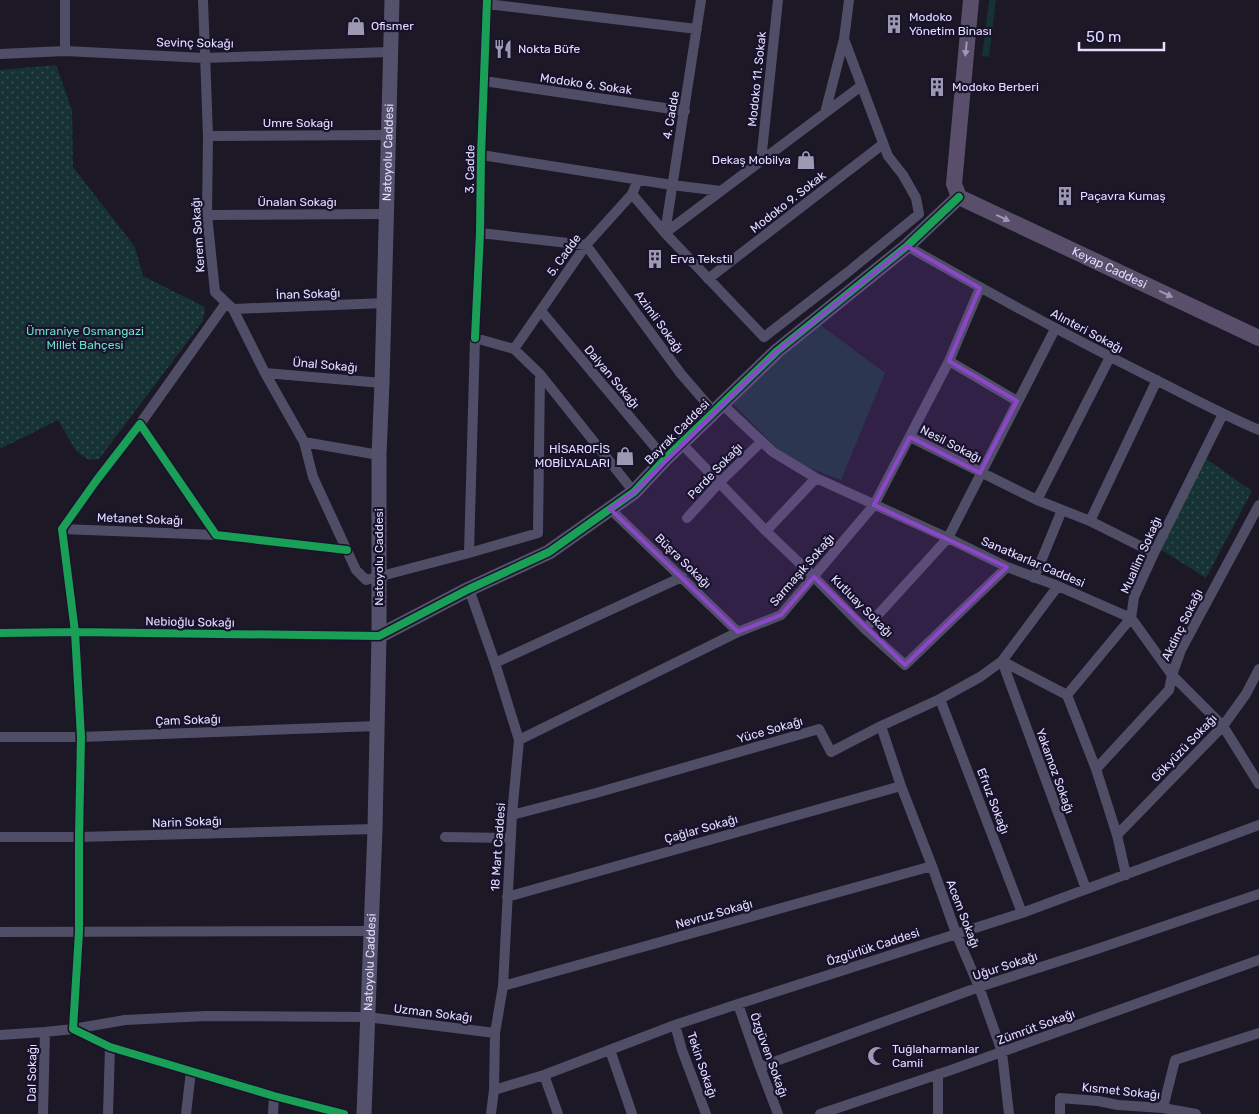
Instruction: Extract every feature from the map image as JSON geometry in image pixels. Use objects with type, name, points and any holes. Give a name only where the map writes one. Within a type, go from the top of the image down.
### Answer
[{"type":"main road","name":"Natoyolu Caddesi","points":[[364,1114],[375,829],[379,636],[378,454],[385,303],[392,0]]},
{"type":"main road","points":[[959,197],[954,184],[971,0]]},
{"type":"main road","name":"Bayrak Caddesi","points":[[379,636],[469,589],[549,552],[634,492],[681,443],[777,351],[907,246],[959,197]]},
{"type":"main road","name":"Keyap Caddesi","points":[[959,197],[1259,338]]},
{"type":"street","points":[[65,0],[65,51]]},
{"type":"street","name":"Kerem Sokağı","points":[[203,0],[208,136],[207,215],[214,292],[230,306],[304,442],[313,477],[356,570],[366,580],[379,577]]},
{"type":"street","name":"4. Cadde","points":[[665,233],[701,0]]},
{"type":"street","name":"Modoko 11. Sokak","points":[[761,161],[778,0]]},
{"type":"street","points":[[825,113],[844,39],[849,0]]},
{"type":"street","points":[[487,2],[697,29]]},
{"type":"street","name":"3. Cadde","points":[[469,554],[487,2]]},
{"type":"street","points":[[632,194],[665,233],[764,338],[919,214],[916,198],[903,175],[888,156],[844,39]]},
{"type":"street","name":"Sevinç Sokağı","points":[[0,54],[65,51],[204,58],[390,52]]},
{"type":"street","name":"Modoko 6. Sokak","points":[[484,81],[685,111]]},
{"type":"street","points":[[665,233],[861,86]]},
{"type":"street","name":"Umre Sokağı","points":[[208,136],[388,135]]},
{"type":"street","name":"Modoko 9. Sokak","points":[[708,279],[883,144]]},
{"type":"street","points":[[481,155],[721,191]]},
{"type":"street","name":"5. Cadde","points":[[514,349],[586,245],[632,194],[638,180]]},
{"type":"street","name":"Ünalan Sokağı","points":[[207,215],[386,214]]},
{"type":"street","points":[[480,233],[586,245]]},
{"type":"street","name":"Azimli Sokağı","points":[[586,245],[681,374],[718,408]]},
{"type":"street","name":"Alınteri Sokağı","points":[[907,246],[980,288],[1110,357],[1259,430]]},
{"type":"street","name":"Sarmaşık Sokağı","points":[[519,740],[738,632],[781,615],[874,505],[949,362],[980,288]]},
{"type":"street","name":"İnan Sokağı","points":[[230,306],[385,303]]},
{"type":"street","points":[[230,306],[62,528],[75,632],[81,737],[79,932],[73,1029],[110,1047],[274,1096],[344,1114]]},
{"type":"street","name":"Dalyan Sokağı","points":[[541,311],[665,459]]},
{"type":"street","points":[[864,629],[948,538],[1055,328]]},
{"type":"street","points":[[475,338],[514,349],[540,374],[634,492]]},
{"type":"street","points":[[1037,500],[1110,357]]},
{"type":"street","points":[[949,362],[1017,401]]},
{"type":"street","name":"Ünal Sokağı","points":[[265,372],[382,383]]},
{"type":"street","points":[[379,577],[469,554],[538,533],[540,374]]},
{"type":"street","points":[[1090,521],[1157,380]]},
{"type":"street","name":"Sanatkarlar Caddesi","points":[[718,408],[773,452],[816,478],[1008,567],[1058,586],[1131,618]]},
{"type":"street","name":"Muallim Sokağı","points":[[1067,695],[1131,618],[1134,597],[1223,414]]},
{"type":"street","points":[[140,424],[216,534]]},
{"type":"street","name":"Nesil Sokağı","points":[[910,437],[980,473],[1037,500],[1090,521],[1154,553]]},
{"type":"street","points":[[304,442],[378,454]]},
{"type":"street","name":"Perde Sokağı","points":[[687,518],[761,442]]},
{"type":"street","name":"Kutluay Sokağı","points":[[681,443],[864,629],[905,665],[1008,567]]},
{"type":"street","points":[[766,531],[816,478]]},
{"type":"street","name":"Akdinç Sokağı","points":[[1096,769],[1169,690],[1181,650],[1259,505]]},
{"type":"street","name":"Büşra Sokağı","points":[[610,509],[738,632]]},
{"type":"street","points":[[1034,578],[1062,510]]},
{"type":"street","name":"Metanet Sokağı","points":[[62,528],[216,534],[346,550]]},
{"type":"street","points":[[496,663],[682,577]]},
{"type":"street","name":"Yüce Sokağı","points":[[512,815],[819,729],[831,752],[881,726],[940,699],[980,677],[1002,661],[1058,586]]},
{"type":"street","name":"18 Mart Caddesi","points":[[469,589],[496,663],[519,740],[512,815],[503,986],[495,1033],[494,1090],[491,1114]]},
{"type":"street","points":[[1131,618],[1172,675],[1223,726],[1259,784]]},
{"type":"street","name":"Nebioğlu Sokağı","points":[[0,633],[75,632],[379,636]]},
{"type":"street","points":[[1002,661],[1067,695],[1096,769],[1126,874]]},
{"type":"street","name":"Yakamoz Sokağı","points":[[1002,661],[1086,889]]},
{"type":"street","name":"Gökyüzü Sokağı","points":[[1116,836],[1223,726],[1246,694],[1259,669]]},
{"type":"street","name":"Efruz Sokağı","points":[[940,699],[1022,913]]},
{"type":"street","name":"Çam Sokağı","points":[[0,737],[81,737],[377,726]]},
{"type":"street","name":"Acem Sokağı","points":[[881,726],[901,786],[956,933],[979,987],[1002,1052],[1009,1114]]},
{"type":"street","name":"Çağlar Sokağı","points":[[507,897],[901,786]]},
{"type":"street","name":"Özgürlük Caddesi","points":[[494,1090],[544,1075],[675,1025],[1022,913],[1259,825]]},
{"type":"street","name":"Narin Sokağı","points":[[0,837],[79,837],[375,829]]},
{"type":"street","points":[[445,837],[511,838]]},
{"type":"street","name":"Nevruz Sokağı","points":[[503,986],[932,866]]},
{"type":"street","name":"Uğur Sokağı","points":[[760,1067],[979,987],[1259,894]]},
{"type":"street","points":[[0,932],[371,931]]},
{"type":"street","name":"Zümrüt Sokağı","points":[[820,1114],[1002,1052],[1259,960]]},
{"type":"street","name":"Özgüven Sokağı","points":[[738,1004],[778,1114]]},
{"type":"street","name":"Uzman Sokağı","points":[[0,1035],[73,1029],[125,1020],[206,1016],[368,1018],[495,1033]]},
{"type":"street","name":"Tekin Sokağı","points":[[675,1025],[682,1050],[706,1114]]},
{"type":"street","name":"Dal Sokağı","points":[[44,1114],[46,1032]]},
{"type":"street","points":[[1163,1108],[1175,1060],[1259,1033]]},
{"type":"street","points":[[108,1114],[110,1047]]},
{"type":"street","points":[[610,1050],[632,1114]]},
{"type":"street","points":[[186,1114],[191,1071]]},
{"type":"street","points":[[938,1074],[938,1114]]},
{"type":"street","points":[[544,1075],[558,1114]]},
{"type":"street","points":[[273,1114],[274,1096]]},
{"type":"street","name":"Kısmet Sokağı","points":[[1060,1114],[1060,1098],[1163,1108],[1196,1114]]},
{"type":"highlighted area","points":[[907,246],[980,288],[949,361],[1017,401],[980,473],[910,437],[874,505],[1007,567],[905,665],[814,577],[781,615],[738,632],[610,509],[634,492],[777,351]]},
{"type":"green space","points":[[989,0],[996,0],[989,57],[982,56]]},
{"type":"green space","name":"Ümraniye Osmangazi Millet Bahçesi","points":[[56,65],[72,110],[73,167],[135,247],[143,276],[205,307],[203,321],[99,459],[89,460],[76,451],[58,420],[0,449],[0,70]]},
{"type":"green space","points":[[819,324],[885,373],[841,480],[789,460],[728,399]]},
{"type":"green space","points":[[1205,458],[1252,491],[1206,578],[1160,549]]},
{"type":"cycle path","points":[[475,338],[487,0]]},
{"type":"cycle path","points":[[0,633],[75,632],[379,636],[469,589],[549,552],[634,492],[665,459],[777,351],[907,246],[959,197]]},
{"type":"cycle path","points":[[344,1114],[274,1096],[110,1047],[73,1029],[79,932],[81,737],[75,632],[62,529],[140,424],[216,535],[347,550]]},
{"type":"place","name":"Modoko Yönetim Binası","points":[[894,24]]},
{"type":"place","name":"Ofismer","points":[[356,26]]},
{"type":"place","name":"Nokta Büfe","points":[[503,49]]},
{"type":"place","name":"Modoko Berberi","points":[[937,87]]},
{"type":"place","name":"Dekaş Mobilya","points":[[806,160]]},
{"type":"place","name":"Paçavra Kumaş","points":[[1065,196]]},
{"type":"place","name":"Erva Tekstil","points":[[655,259]]},
{"type":"place","name":"HİSAROFİS MOBİLYALARI","points":[[625,456]]},
{"type":"place","name":"Tuğlaharmanlar Camii","points":[[877,1056]]}]
